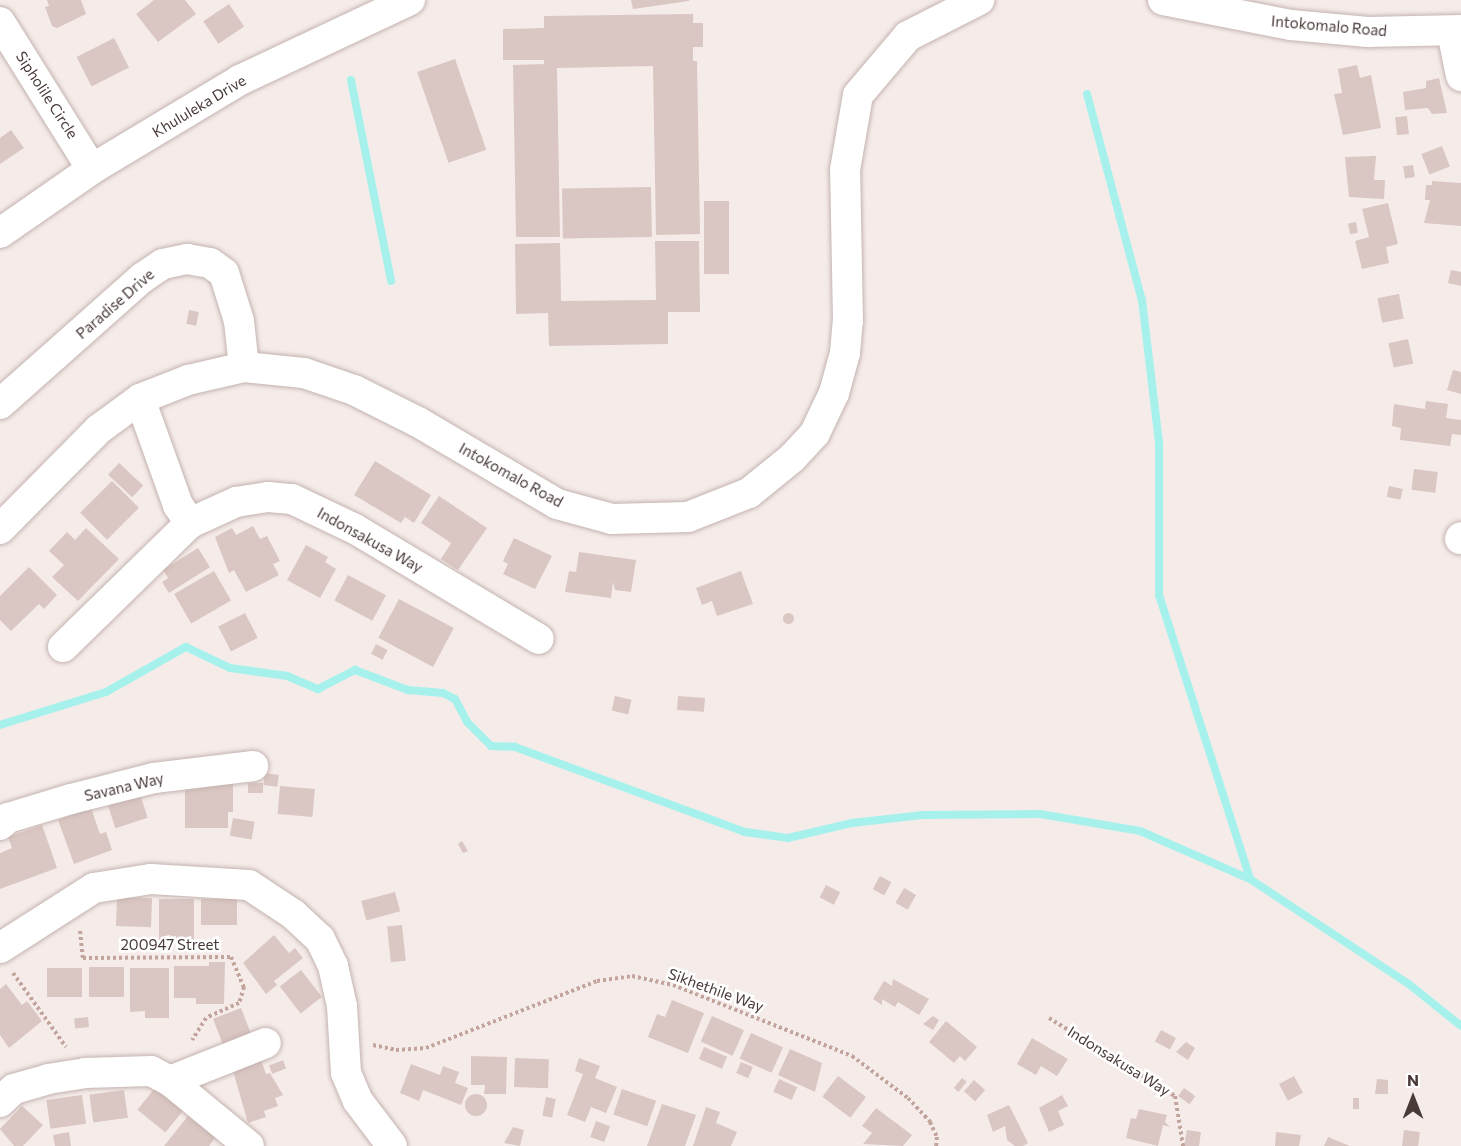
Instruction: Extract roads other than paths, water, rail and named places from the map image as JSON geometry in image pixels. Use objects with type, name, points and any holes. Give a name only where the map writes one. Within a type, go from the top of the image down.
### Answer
[{"type":"street","name":"Khululeka Drive","points":[[0,233],[92,169],[240,80],[410,0]]},
{"type":"street","name":"Intokomalo Road","points":[[0,529],[99,429],[140,399],[188,380],[244,367],[304,373],[354,390],[418,422],[557,504],[612,519],[688,517],[740,497],[792,458],[814,433],[834,393],[845,353],[848,321],[845,170],[858,95],[908,36],[978,0]]},
{"type":"street","name":"Intokomalo Road","points":[[1163,0],[1291,25],[1368,32],[1456,31]]},
{"type":"street","name":"Sipholile Circle","points":[[0,22],[92,169]]},
{"type":"street","points":[[1456,31],[1461,76]]},
{"type":"street","name":"Paradise Drive","points":[[0,404],[142,278],[163,264],[187,259],[210,263],[224,273],[239,321],[244,367]]},
{"type":"street","points":[[140,399],[178,505],[190,524]]},
{"type":"street","name":"Indonsakusa Way","points":[[63,647],[190,524],[236,502],[268,497],[292,500],[355,529],[539,639]]},
{"type":"street","name":"Savana Way","points":[[0,825],[8,818],[154,778],[253,766]]},
{"type":"street","points":[[3,957],[94,888],[122,881],[184,879],[249,885],[293,914],[320,939],[333,966],[344,1037],[346,1073],[358,1101],[392,1146]]},
{"type":"street","points":[[170,1081],[266,1043]]},
{"type":"street","points":[[0,1102],[14,1089],[85,1073],[151,1071],[170,1081],[249,1146]]},
{"type":"waterway","points":[[351,80],[391,281]]},
{"type":"waterway","points":[[1087,94],[1142,300],[1159,443],[1159,595],[1250,879]]},
{"type":"waterway","points":[[0,725],[106,692],[186,647],[230,668],[287,676],[318,689],[355,670],[408,690],[443,693],[455,699],[467,722],[491,746],[515,747],[745,832],[788,838],[852,823],[923,815],[1040,814],[1140,831],[1250,879],[1410,985],[1461,1026]]}]
